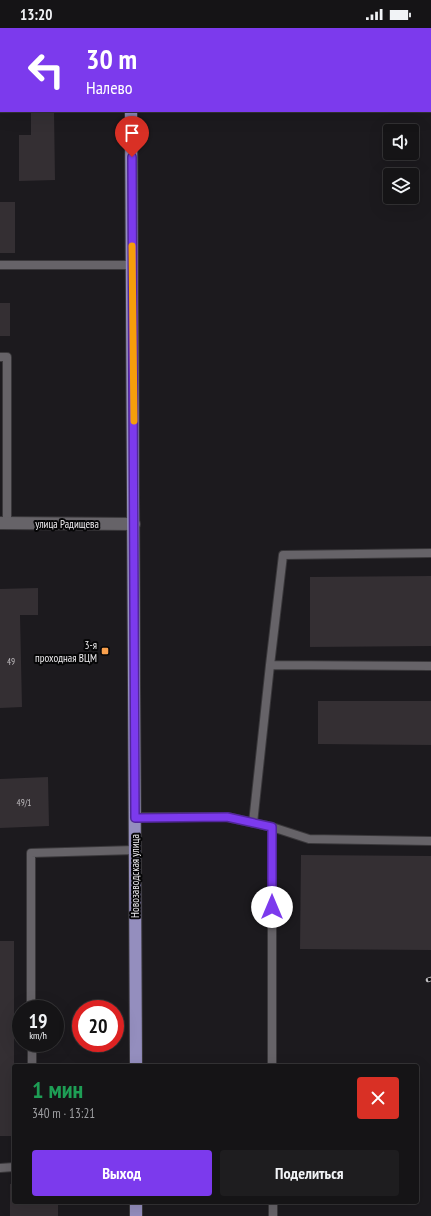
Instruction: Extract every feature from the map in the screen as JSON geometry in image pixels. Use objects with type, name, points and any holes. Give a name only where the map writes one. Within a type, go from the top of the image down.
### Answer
[{"type":"main road","name":"Новозаводская улица","points":[[131,112],[136,1064]]},
{"type":"main road","points":[[136,1204],[136,1216]]},
{"type":"street","name":"улица Радищева","points":[[4,523],[134,524]]},
{"type":"lane","points":[[0,265],[132,265]]},
{"type":"lane","points":[[0,357],[7,357],[4,523]]},
{"type":"lane","points":[[252,823],[283,555],[431,553]]},
{"type":"lane","points":[[270,665],[431,666]]},
{"type":"lane","points":[[135,818],[227,817],[272,827],[309,839],[431,841]]},
{"type":"lane","points":[[272,827],[272,1064]]},
{"type":"lane","points":[[32,1000],[31,853],[135,850]]},
{"type":"lane","points":[[32,1052],[32,1064]]},
{"type":"lane","points":[[0,1168],[12,1167]]},
{"type":"lane","points":[[273,1204],[273,1216]]},
{"type":"building","points":[[31,112],[54,112],[55,180],[19,181],[19,135],[31,135]]},
{"type":"building","points":[[0,202],[15,202],[15,253],[0,253]]},
{"type":"building","points":[[0,303],[10,303],[10,336],[0,336]]},
{"type":"building","points":[[431,576],[431,646],[310,647],[310,577]]},
{"type":"building","points":[[38,588],[38,615],[20,615],[22,707],[0,708],[0,589]]},
{"type":"building","points":[[318,701],[431,701],[431,745],[318,744]]},
{"type":"building","points":[[48,777],[49,826],[0,828],[0,779]]},
{"type":"building","points":[[301,855],[431,856],[431,950],[300,949]]},
{"type":"building","points":[[0,941],[14,941],[14,1000],[12,1000],[12,1052],[14,1052],[14,1064],[12,1064],[12,1136],[0,1136]]},
{"type":"building","points":[[10,1184],[12,1184],[12,1204],[58,1204],[58,1216],[10,1216]]},
{"type":"slow traffic","points":[[132,246],[134,421]]},
{"type":"place","name":"3-я проходная ВЦМ","points":[[105,651]]},
{"type":"route","points":[[132,157],[135,818],[192,816],[227,817],[272,827],[272,907]]}]
